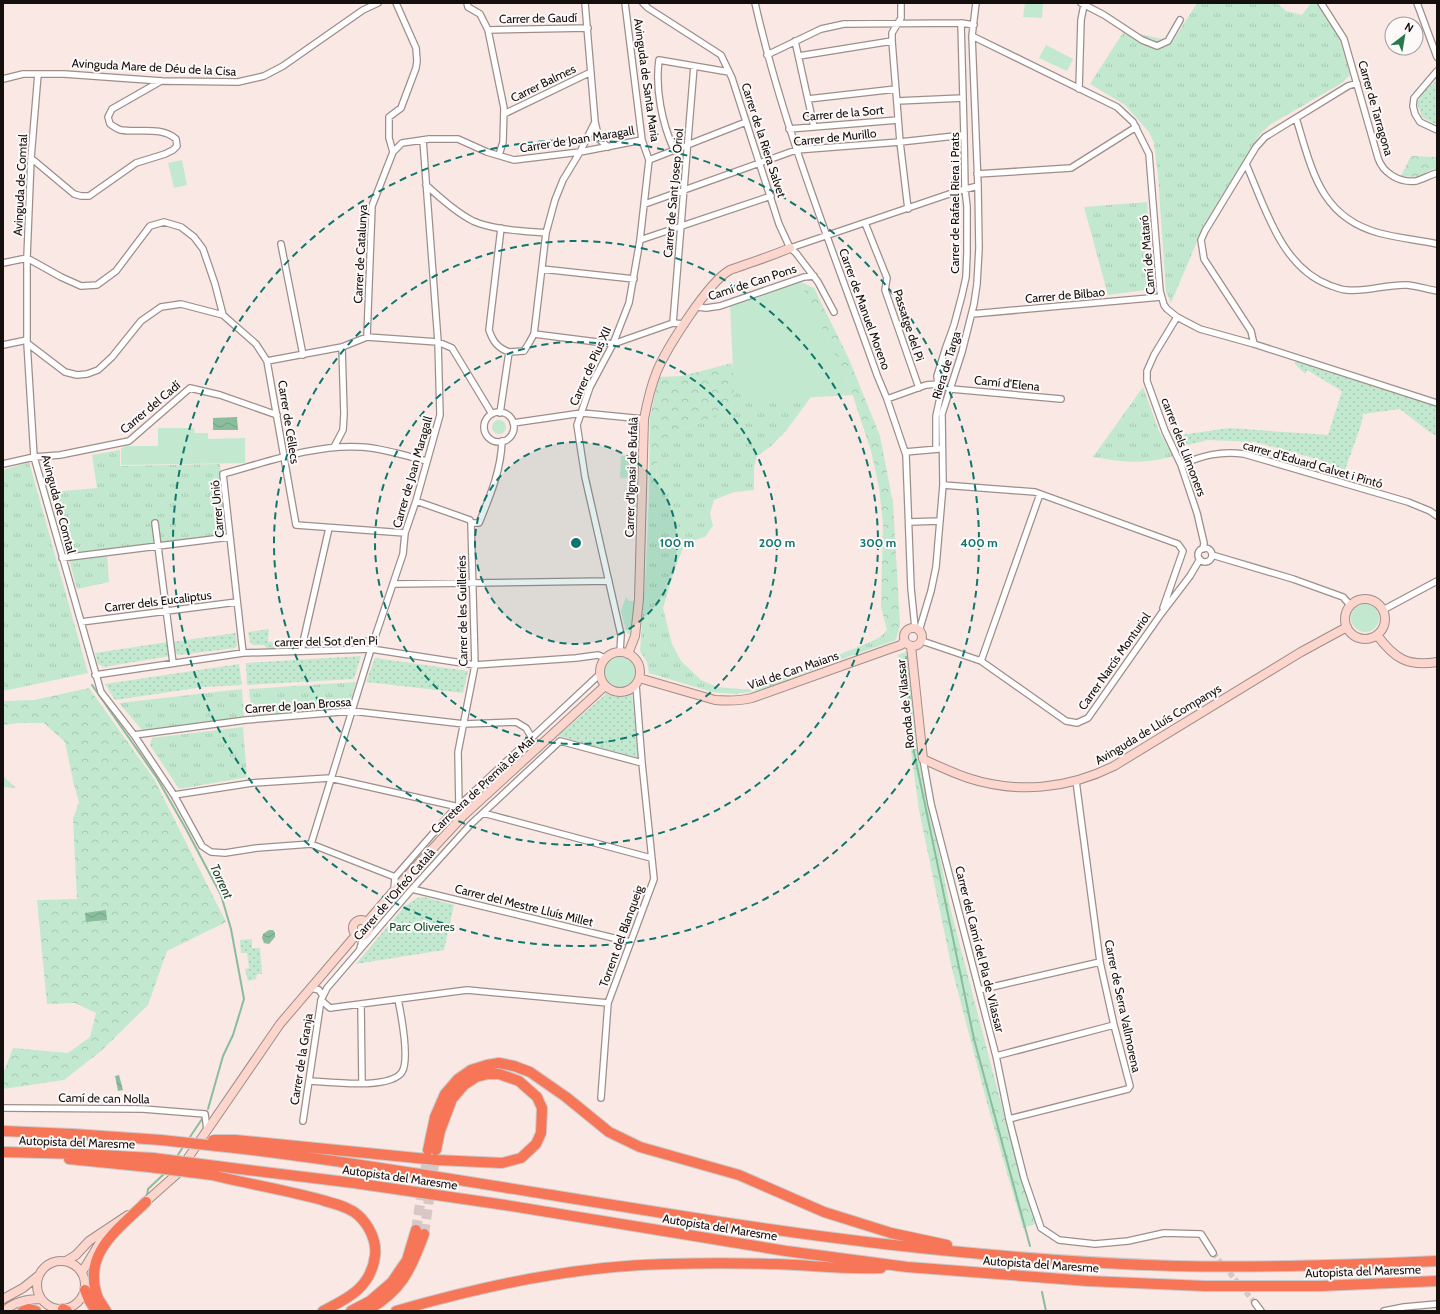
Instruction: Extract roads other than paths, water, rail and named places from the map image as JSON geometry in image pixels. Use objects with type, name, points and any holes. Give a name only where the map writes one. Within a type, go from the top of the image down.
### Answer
[{"type":"highway","points":[[434,1153],[435,1117],[445,1094],[458,1079],[471,1070],[499,1063],[514,1066],[530,1072],[566,1097],[609,1132],[640,1147],[739,1175],[824,1212],[891,1233],[988,1254]]},
{"type":"highway","points":[[235,1144],[434,1153],[502,1163],[521,1158],[536,1144],[541,1133],[542,1108],[537,1097],[519,1081],[499,1074],[488,1074],[476,1078],[464,1085],[452,1099],[440,1131],[434,1153]]},
{"type":"highway","name":"Autopista del Maresme","points":[[3,1131],[235,1144],[666,1214],[883,1244],[988,1254],[1084,1261],[1195,1266],[1320,1266],[1437,1261]]},
{"type":"highway","points":[[3,1152],[151,1163],[214,1170],[343,1206],[358,1215],[368,1227],[373,1239],[375,1254],[372,1271],[358,1290],[323,1311]]},
{"type":"highway","name":"Autopista del Maresme","points":[[214,1170],[407,1191],[536,1210],[786,1251],[907,1267],[1088,1280],[1205,1286],[1320,1286],[1437,1281]]},
{"type":"highway","points":[[106,1311],[98,1298],[94,1277],[97,1256],[108,1239],[146,1202]]},
{"type":"highway","points":[[351,1311],[370,1302],[392,1282],[407,1260],[420,1232],[414,1263],[399,1286],[377,1305],[366,1311]]},
{"type":"highway","points":[[396,1311],[444,1297],[514,1281],[609,1267],[666,1264],[775,1264],[862,1269],[907,1267]]},
{"type":"highway","points":[[85,1290],[96,1311]]},
{"type":"highway","points":[[23,1311],[29,1309],[36,1311]]},
{"type":"street","name":"Avinguda Mare de Déu de la Cisa","points":[[3,79],[23,74],[64,74],[162,81],[238,82],[264,76],[283,66],[363,10],[378,3]]},
{"type":"street","points":[[393,152],[389,138],[389,117],[401,108],[416,68],[417,61],[416,48],[396,3]]},
{"type":"street","points":[[467,3],[468,7],[480,14],[488,30],[504,108],[503,142],[499,155]]},
{"type":"street","points":[[585,3],[595,122],[599,139],[608,147]]},
{"type":"street","name":"Avinguda de Santa Maria","points":[[626,3],[642,140],[649,160]]},
{"type":"street","name":"Carrer de la Riera Salvet","points":[[643,3],[648,8],[721,55],[729,72],[779,224],[790,248],[796,253],[814,276],[834,312]]},
{"type":"street","name":"Carrer de Manuel Moreno","points":[[755,3],[767,55],[796,150],[905,452],[911,588],[917,629]]},
{"type":"street","points":[[901,3],[901,18],[892,33],[892,41],[900,142],[908,209]]},
{"type":"street","name":"Riera de Targa","points":[[917,629],[931,591],[936,567],[943,485],[939,449],[942,414],[951,389],[972,314],[977,284],[979,248],[978,186],[972,36],[976,3]]},
{"type":"street","name":"Carrer de Tarragona","points":[[1321,3],[1344,39],[1378,158],[1385,170],[1396,178],[1406,181],[1420,180],[1437,173]]},
{"type":"street","points":[[1417,3],[1437,57]]},
{"type":"street","points":[[1079,89],[1082,4],[1104,15],[1142,40],[1157,46],[1168,41],[1180,20]]},
{"type":"street","points":[[767,55],[821,29],[844,24],[961,23],[974,25]]},
{"type":"street","name":"Carrer de Rafael Riera i Prats","points":[[939,449],[936,416],[941,393],[938,384],[938,376],[954,325],[966,277],[967,206],[965,190],[961,23]]},
{"type":"street","name":"Carrer de Gaudí","points":[[488,30],[588,28]]},
{"type":"street","name":"Camí de Mataró","points":[[972,36],[1117,107],[1133,122],[1149,154],[1161,297],[1164,305],[1177,317],[1200,329],[1254,344],[1437,403]]},
{"type":"street","points":[[795,41],[814,126]]},
{"type":"street","points":[[799,56],[892,41]]},
{"type":"street","points":[[674,150],[663,119],[659,98],[657,72],[659,60],[729,72]]},
{"type":"street","name":"Carrer de Sant Josep Oriol","points":[[673,323],[694,66]]},
{"type":"street","points":[[1437,71],[1414,98],[1413,106],[1415,114],[1420,122],[1437,130]]},
{"type":"street","name":"Carrer Balmes","points":[[504,114],[591,72]]},
{"type":"street","name":"Avinguda de Comtal","points":[[38,74],[31,158],[27,258],[27,341],[34,457],[101,692],[134,735],[174,795],[202,846],[211,852],[225,853],[257,848],[311,844]]},
{"type":"street","points":[[31,158],[74,194],[89,196],[136,163],[173,150],[177,146],[176,139],[170,134],[161,132],[119,130],[110,124],[108,117],[112,109],[162,81]]},
{"type":"street","points":[[1254,344],[1250,332],[1204,259],[1201,240],[1256,147],[1265,137],[1357,82]]},
{"type":"street","points":[[808,99],[896,89]]},
{"type":"street","points":[[897,101],[963,98]]},
{"type":"street","points":[[1296,118],[1312,169],[1321,190],[1334,208],[1348,220],[1379,233],[1437,244]]},
{"type":"street","name":"Carrer de la Sort","points":[[789,129],[898,120]]},
{"type":"street","points":[[501,228],[489,330],[492,339],[497,346],[509,352],[524,350],[530,344],[534,334],[546,233],[555,200],[563,180],[580,152],[595,122]]},
{"type":"street","points":[[649,160],[746,122]]},
{"type":"street","points":[[977,174],[1071,168],[1136,128]]},
{"type":"street","name":"Carrer de Murillo","points":[[644,204],[796,150],[900,142],[964,135]]},
{"type":"street","name":"Carrer de Joan Maragall","points":[[402,143],[423,140],[458,139],[514,160],[580,152],[642,140]]},
{"type":"street","name":"Carrer de Joan Maragall","points":[[311,844],[330,778],[371,649],[394,584],[403,554],[405,533],[416,501],[440,415],[438,342],[423,140]]},
{"type":"street","name":"Carrer de Catalunya","points":[[367,337],[372,206],[393,152],[402,143]]},
{"type":"street","name":"Carrer de Pius XII","points":[[620,652],[621,635],[584,477],[577,425],[590,387],[613,344],[629,303],[640,240],[649,160]]},
{"type":"street","points":[[1246,164],[1272,226],[1286,250],[1302,268],[1312,276],[1324,283],[1346,290],[1406,285],[1437,291]]},
{"type":"street","points":[[426,185],[440,198],[473,221],[501,228],[546,233]]},
{"type":"street","points":[[790,248],[978,186]]},
{"type":"street","points":[[640,240],[771,196]]},
{"type":"street","points":[[3,263],[27,258],[61,277],[81,286],[97,285],[116,271],[150,226],[164,222],[181,227],[194,237],[203,249],[215,284],[223,315],[181,304],[161,307],[141,321],[112,357],[98,370],[87,374],[77,375],[66,372],[27,341],[3,345]]},
{"type":"street","name":"Passatge del Pi","points":[[865,223],[887,278],[885,290],[919,388]]},
{"type":"street","points":[[281,244],[303,356]]},
{"type":"street","name":"Carrer d'Ignasi de Bufalà","points":[[628,654],[635,636],[639,599],[644,419],[656,373],[684,324],[717,281],[730,271],[790,248]]},
{"type":"street","points":[[542,269],[634,279]]},
{"type":"street","name":"Camí de Can Pons","points":[[697,307],[706,308],[720,306],[804,277],[814,276]]},
{"type":"street","name":"Carrer de Bilbao","points":[[972,314],[1161,297]]},
{"type":"street","name":"Carrer de Céllecs","points":[[223,315],[256,344],[267,361],[296,525],[405,533]]},
{"type":"street","name":"carrer dels Llimoners","points":[[1177,317],[1154,355],[1147,371],[1147,381],[1165,431],[1182,464],[1199,520],[1204,543],[1203,548]]},
{"type":"street","points":[[534,334],[613,344],[673,323],[684,324]]},
{"type":"street","points":[[267,361],[303,356],[342,347],[367,337],[438,342],[452,348],[492,414]]},
{"type":"street","points":[[334,447],[343,430],[342,347]]},
{"type":"street","points":[[500,413],[509,352]]},
{"type":"street","points":[[887,399],[926,385],[938,384]]},
{"type":"street","name":"Camí d'Elena","points":[[938,384],[951,389],[1061,399]]},
{"type":"street","name":"Carrer del Cadí","points":[[34,457],[60,455],[129,441],[190,388],[220,395],[277,415]]},
{"type":"street","points":[[500,413],[508,415],[514,428],[509,438],[502,441],[494,441],[486,434],[485,424],[487,419],[492,414],[500,413]]},
{"type":"street","points":[[513,423],[582,413],[644,419]]},
{"type":"street","points":[[416,501],[470,520],[471,523],[479,523],[498,474],[502,441]]},
{"type":"street","name":"Carrer Unió","points":[[243,653],[224,474],[283,457],[334,447],[362,447],[427,461]]},
{"type":"street","points":[[905,452],[939,449]]},
{"type":"street","name":"carrer d'Eduard Calvet i Pintó","points":[[1182,464],[1213,454],[1230,452],[1244,454],[1408,502],[1430,511],[1437,516]]},
{"type":"street","points":[[3,464],[34,457]]},
{"type":"street","points":[[943,485],[1035,492],[1178,544],[1183,551],[1161,614]]},
{"type":"street","points":[[981,660],[1040,494]]},
{"type":"street","points":[[909,522],[940,521]]},
{"type":"street","points":[[155,523],[173,663]]},
{"type":"street","name":"Carrer de les Guilleries","points":[[459,807],[458,752],[475,665],[471,523]]},
{"type":"street","points":[[301,651],[316,578],[329,528]]},
{"type":"street","points":[[62,558],[230,537]]},
{"type":"street","points":[[1212,555],[1208,561],[1203,562],[1198,553],[1203,548],[1208,549],[1212,555],[1293,579],[1343,597],[1350,606]]},
{"type":"street","name":"Carrer Narcís Monturiol","points":[[922,641],[981,660],[1066,721],[1077,723],[1088,718],[1161,614],[1190,576],[1200,559]]},
{"type":"street","points":[[394,584],[609,581]]},
{"type":"street","points":[[1383,610],[1437,581]]},
{"type":"street","points":[[1368,599],[1375,602],[1383,610],[1385,617],[1384,624],[1382,630],[1377,635],[1370,638],[1359,638],[1351,633],[1347,627],[1345,620],[1346,611],[1356,601],[1368,599]]},
{"type":"street","name":"Carrer dels Eucaliptus","points":[[81,622],[237,602]]},
{"type":"street","name":"Avinguda de Lluís Companys","points":[[923,759],[966,778],[1018,788],[1056,786],[1099,774],[1301,652],[1347,627]]},
{"type":"street","points":[[908,629],[917,629],[922,636],[922,641],[917,645],[911,646],[907,644],[904,641],[908,629]]},
{"type":"street","points":[[1377,635],[1387,648],[1404,661],[1420,664],[1437,662]]},
{"type":"street","name":"Vial de Can Maians","points":[[638,682],[715,700],[743,700],[901,645],[904,641]]},
{"type":"street","name":"Ronda de Vilassar","points":[[911,646],[923,759]]},
{"type":"street","name":"carrer del Sot d'en Pi","points":[[95,675],[243,653],[301,651],[371,649],[475,665],[576,658],[598,655],[605,658]]},
{"type":"street","points":[[620,652],[628,654],[637,661],[639,666],[638,682],[631,689],[625,692],[612,691],[605,686],[600,678],[602,662],[609,654],[620,652]]},
{"type":"street","points":[[394,891],[395,877],[450,814],[600,674]]},
{"type":"street","name":"Torrent del Blanqueig","points":[[601,1098],[608,1003],[654,879],[642,763],[638,682]]},
{"type":"street","name":"Carretera de Premià de Mar","points":[[372,926],[394,891],[463,816],[605,686]]},
{"type":"street","name":"Carrer de Joan Brossa","points":[[134,735],[246,720],[352,711],[464,724],[516,722],[526,728],[532,738]]},
{"type":"street","name":"Carrer de l'Orfeó Català","points":[[322,998],[327,988],[360,949],[372,926],[412,889],[470,825],[560,741],[642,763]]},
{"type":"street","name":"Carrer del Camí del Pla de Vilassar","points":[[923,759],[931,804],[980,990],[1009,1119],[1024,1178],[1041,1228],[1059,1240],[1095,1244],[1128,1241],[1164,1233],[1201,1234],[1214,1253]]},
{"type":"street","points":[[174,795],[252,783],[330,778],[459,807]]},
{"type":"street","name":"Carrer de Serra Vallmorena","points":[[1009,1119],[1128,1089],[1130,1086],[1114,1025],[1100,962],[1076,781]]},
{"type":"street","points":[[483,813],[651,858]]},
{"type":"street","points":[[311,844],[395,877]]},
{"type":"street","name":"Carrer del Mestre Lluís Millet","points":[[412,889],[630,942]]},
{"type":"street","points":[[66,1261],[76,1255],[89,1241],[146,1202],[177,1174],[218,1112],[280,1024],[359,936],[366,935],[372,926],[363,920],[358,920],[354,924],[353,931],[359,936],[360,949]]},
{"type":"street","points":[[980,990],[1100,962]]},
{"type":"street","points":[[311,988],[319,990],[322,998],[330,1008],[467,990],[608,1003]]},
{"type":"street","name":"Carrer de la Granja","points":[[303,1121],[322,998]]},
{"type":"street","points":[[309,1081],[362,1084],[384,1082],[396,1077],[402,1071],[405,1059],[398,999]]},
{"type":"street","points":[[360,1004],[362,1084]]},
{"type":"street","points":[[996,1056],[1114,1025]]},
{"type":"street","name":"Camí de can Nolla","points":[[3,1108],[143,1108],[205,1114],[218,1112]]},
{"type":"street","points":[[205,1114],[207,1130]]},
{"type":"street","points":[[82,1272],[99,1241],[110,1226]]},
{"type":"street","points":[[3,1299],[23,1288],[38,1276],[46,1265],[54,1261],[66,1261],[75,1265],[82,1272],[85,1281],[85,1290],[80,1300],[65,1310],[52,1308],[41,1299],[37,1286],[38,1276]]},
{"type":"street","points":[[4,1311],[24,1300],[41,1299]]},
{"type":"street","points":[[1255,1303],[1261,1311]]},
{"type":"street","points":[[1384,1311],[1404,1307],[1437,1304]]},
{"type":"water","points":[[237,417],[238,430],[213,430],[213,418]]},
{"type":"water","points":[[106,910],[107,920],[86,922],[85,913]]},
{"type":"water","points":[[269,930],[273,930],[275,937],[269,944],[264,943],[262,938],[263,934]]},
{"type":"water","points":[[119,1075],[123,1090],[118,1091],[115,1076]]},
{"type":"waterway","points":[[906,657],[914,752],[974,1039],[1030,1246]]},
{"type":"waterway","name":"Torrent","points":[[92,685],[157,778],[221,895],[231,929],[244,999],[233,1035],[223,1056],[208,1109]]},
{"type":"waterway","name":"Torrent","points":[[188,1140],[202,1119]]},
{"type":"waterway","name":"Torrent","points":[[176,1158],[183,1147]]},
{"type":"waterway","name":"Torrent","points":[[147,1196],[148,1189],[165,1173]]},
{"type":"waterway","points":[[1042,1292],[1046,1311]]},
{"type":"tunnel","points":[[424,1234],[436,1151]]},
{"type":"tunnel","points":[[416,1230],[428,1152]]},
{"type":"tunnel","points":[[1213,1253],[1255,1303]]},
{"type":"park label","name":"Parc Oliveres","points":[[422,926]]}]
